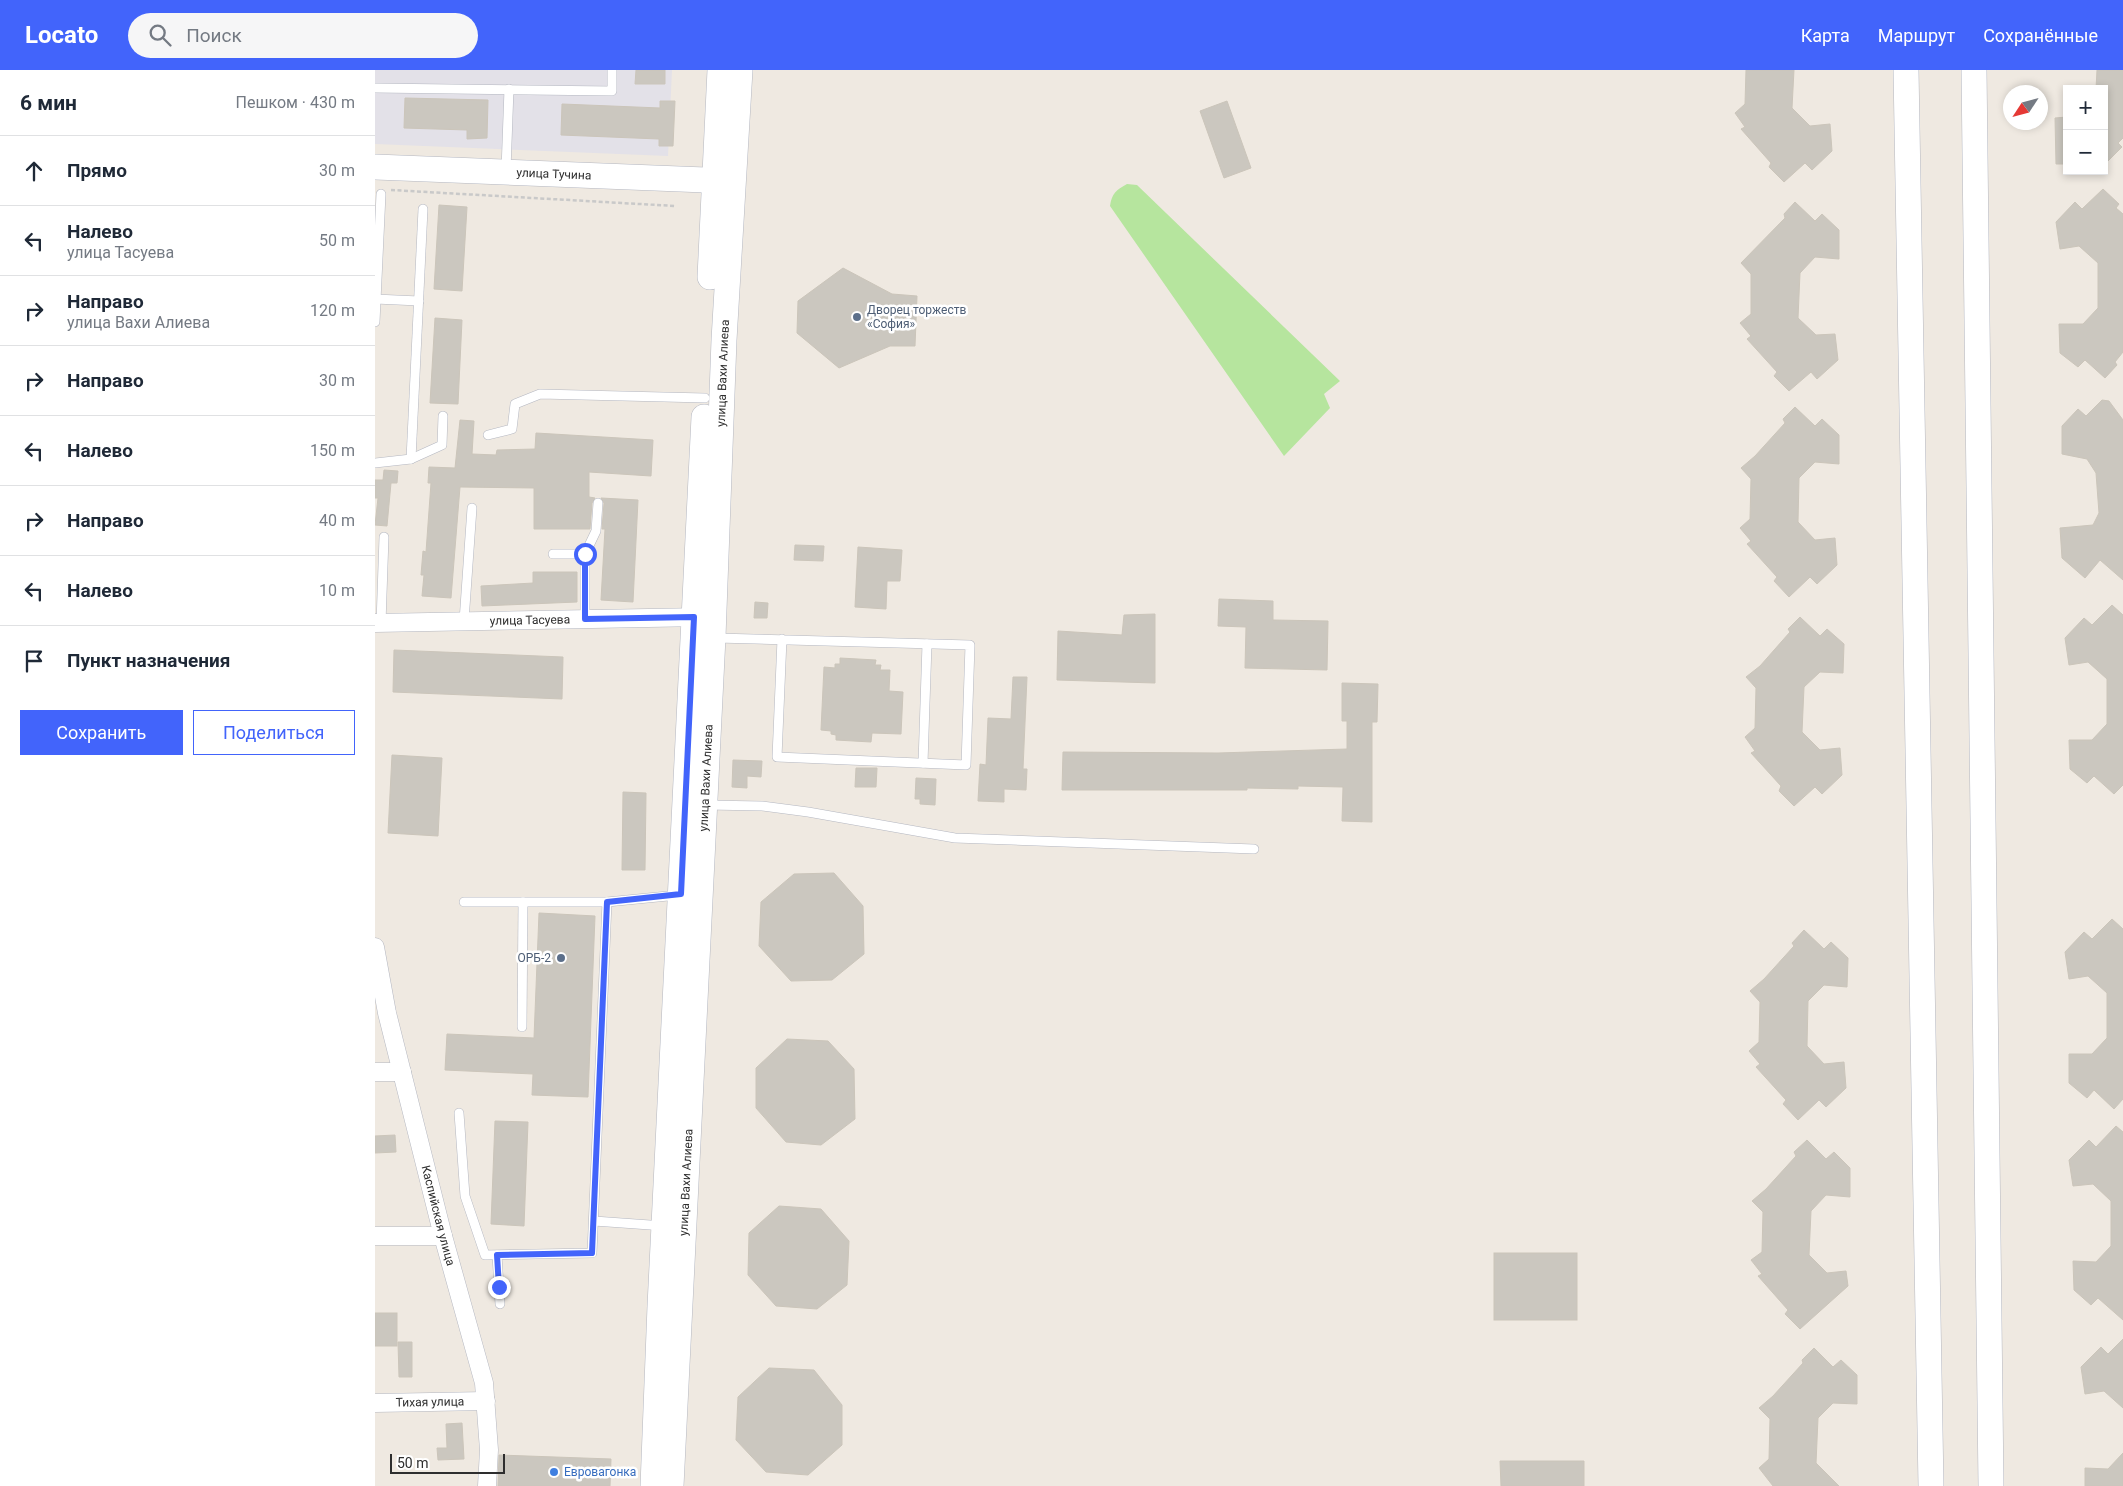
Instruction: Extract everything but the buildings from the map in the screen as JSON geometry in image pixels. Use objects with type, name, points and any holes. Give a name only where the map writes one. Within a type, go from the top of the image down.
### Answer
[{"type":"main road","name":"улица Вахи Алиева","points":[[653,1486],[681,894],[707,624],[723,340],[724,181],[720,70]]},
{"type":"main road","name":"улица Вахи Алиева","points":[[671,1486],[689,1159],[703,804],[707,624],[705,398],[724,181],[740,70]]},
{"type":"main road","points":[[1906,70],[1931,1486]]},
{"type":"main road","points":[[1974,70],[1991,1486]]},
{"type":"main road","name":"улица Тучина","points":[[375,167],[724,181]]},
{"type":"street","name":"улица Тасуева","points":[[378,623],[585,619],[707,624]]},
{"type":"street","name":"Каспийская улица","points":[[375,947],[387,1013],[443,1236],[485,1383],[489,1450],[487,1486]]},
{"type":"street","points":[[375,1072],[402,1072]]},
{"type":"street","points":[[375,1236],[443,1236]]},
{"type":"street","name":"Тихая улица","points":[[375,1403],[486,1401]]},
{"type":"lane","points":[[375,88],[612,91],[612,70]]},
{"type":"lane","points":[[506,172],[509,89]]},
{"type":"lane","points":[[375,322],[383,192]]},
{"type":"lane","points":[[411,459],[423,209]]},
{"type":"lane","points":[[375,299],[419,301]]},
{"type":"lane","points":[[488,435],[512,429],[515,404],[541,394],[705,398]]},
{"type":"lane","points":[[375,463],[411,459],[442,445],[443,416]]},
{"type":"lane","points":[[585,619],[585,554],[596,530],[598,504]]},
{"type":"lane","points":[[464,621],[472,508]]},
{"type":"lane","points":[[378,623],[384,537]]},
{"type":"lane","points":[[553,554],[585,554]]},
{"type":"lane","points":[[707,624],[781,639],[970,645],[966,765],[777,757],[781,639]]},
{"type":"lane","points":[[923,763],[927,644]]},
{"type":"lane","points":[[703,804],[763,806],[955,838],[1254,849]]},
{"type":"lane","points":[[464,902],[607,902],[681,894]]},
{"type":"lane","points":[[522,1027],[523,902]]},
{"type":"lane","points":[[459,1113],[465,1196],[485,1255],[592,1253],[607,902]]},
{"type":"lane","points":[[593,1222],[664,1226]]},
{"type":"lane","points":[[497,1255],[500,1304]]},
{"type":"path","points":[[383,192],[675,206]]},
{"type":"shaded area","points":[[375,70],[672,70],[668,156],[375,144]]},
{"type":"green space","points":[[1127,184],[1137,185],[1340,381],[1324,394],[1330,408],[1284,456],[1110,206],[1115,192]]},
{"type":"place","name":"Дворец торжеств «София»","points":[[857,317]]},
{"type":"place","name":"ОРБ-2","points":[[561,958]]},
{"type":"place","name":"Евровагонка","points":[[554,1472]]},
{"type":"route","points":[[499,1287],[497,1255],[592,1253],[607,902],[681,894],[694,617],[585,619],[585,554]]}]
